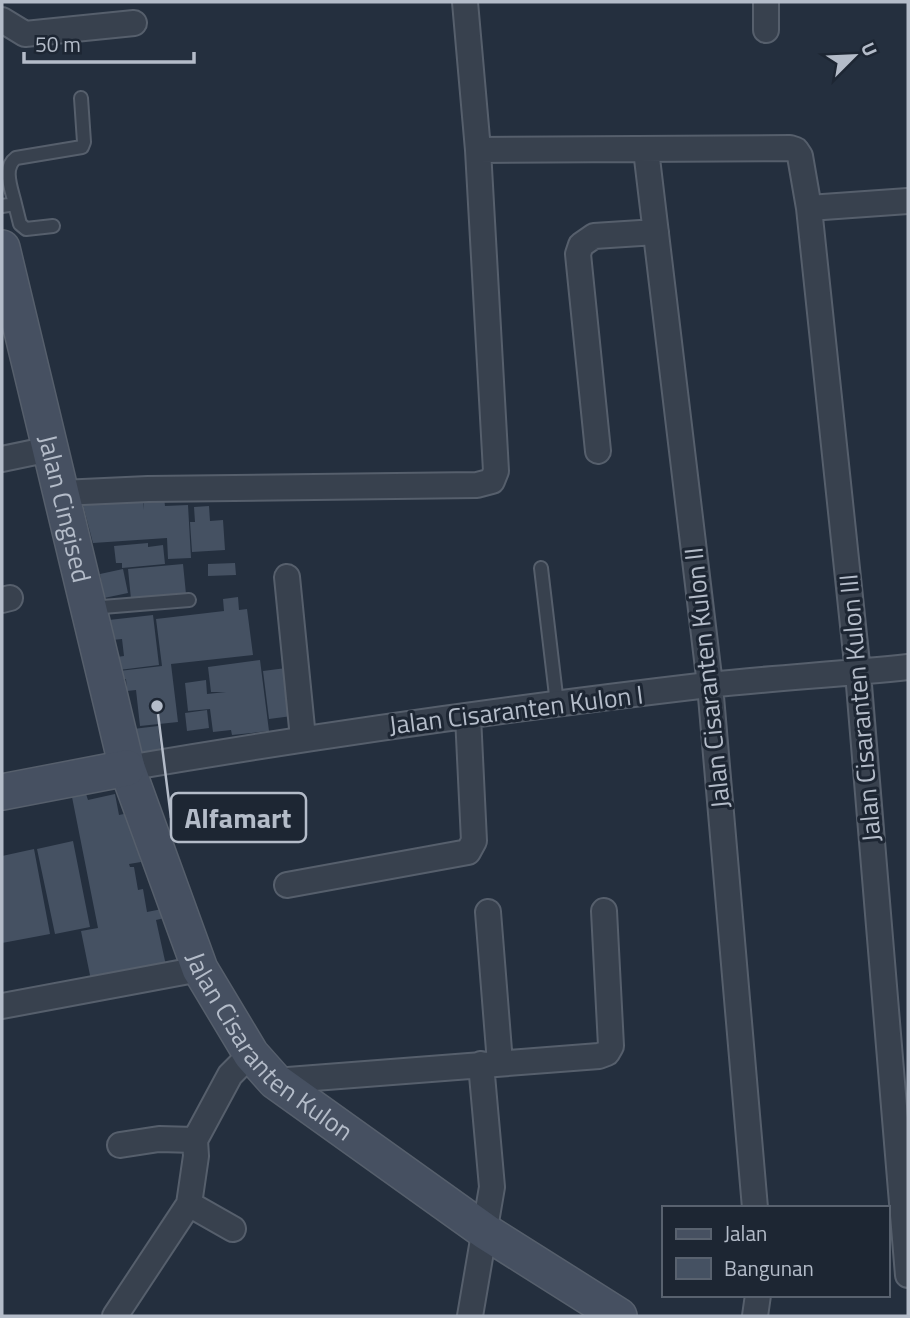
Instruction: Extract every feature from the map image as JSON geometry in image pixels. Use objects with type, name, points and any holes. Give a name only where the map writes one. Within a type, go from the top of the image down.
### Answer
[{"type":"main road","name":"Jalan Cingised","points":[[2,248],[11,320],[50,449],[127,768]]},
{"type":"main road","points":[[2,792],[127,768]]},
{"type":"main road","name":"Jalan Cisaranten Kulon","points":[[127,768],[200,970],[251,1054],[275,1081],[486,1232],[619,1316]]},
{"type":"street","points":[[61,493],[148,489],[477,485],[492,481],[496,471],[478,150],[466,2]]},
{"type":"street","points":[[766,2],[766,30]]},
{"type":"street","points":[[2,20],[25,34],[134,23]]},
{"type":"street","name":"Jalan Cisaranten Kulon III","points":[[646,150],[790,148],[796,150],[800,156],[809,208],[858,673],[908,1275]]},
{"type":"street","points":[[478,150],[646,150]]},
{"type":"street","name":"Jalan Cisaranten Kulon II","points":[[646,150],[710,685],[755,1206]]},
{"type":"street","points":[[809,208],[908,201]]},
{"type":"street","points":[[598,451],[578,254],[581,245],[594,236],[656,232]]},
{"type":"street","points":[[2,459],[50,449]]},
{"type":"street","points":[[287,577],[303,738]]},
{"type":"street","name":"Jalan Cisaranten Kulon I","points":[[127,768],[303,738],[557,704],[710,685],[908,667]]},
{"type":"street","points":[[287,885],[468,852],[474,841],[468,716]]},
{"type":"street","points":[[275,1081],[599,1056],[607,1053],[611,1046],[604,911]]},
{"type":"street","points":[[470,1316],[492,1187],[488,912]]},
{"type":"street","points":[[2,1006],[200,970]]},
{"type":"street","points":[[115,1316],[189,1204],[197,1156],[195,1140],[230,1076],[251,1054]]},
{"type":"street","points":[[120,1145],[159,1139],[195,1140]]},
{"type":"street","points":[[189,1204],[233,1229]]},
{"type":"street","points":[[755,1316],[758,1297]]},
{"type":"lane","points":[[53,226],[26,229],[20,224],[8,169],[10,162],[16,158],[82,147],[85,142],[81,98]]},
{"type":"lane","points":[[2,206],[15,204]]},
{"type":"lane","points":[[541,568],[557,704]]},
{"type":"lane","points":[[89,608],[189,600]]},
{"type":"building","points":[[143,497],[144,510],[144,498],[164,497],[165,506],[188,505],[191,558],[168,559],[167,538],[93,543],[82,501]]},
{"type":"building","points":[[209,506],[210,521],[223,520],[225,550],[192,552],[190,522],[195,522],[194,507]]},
{"type":"building","points":[[148,543],[148,547],[163,545],[165,564],[122,568],[122,563],[116,563],[114,546]]},
{"type":"building","points":[[235,563],[236,575],[208,576],[208,564]]},
{"type":"building","points":[[183,564],[186,594],[131,599],[128,569]]},
{"type":"building","points":[[123,569],[128,593],[104,598],[100,574]]},
{"type":"building","points":[[238,597],[239,610],[247,609],[253,655],[171,664],[178,722],[140,726],[136,690],[127,691],[126,679],[121,679],[119,671],[162,666],[156,619],[224,611],[223,599]]},
{"type":"building","points":[[153,615],[159,665],[119,670],[117,657],[124,656],[122,639],[111,640],[109,620]]},
{"type":"building","points":[[260,660],[269,731],[232,735],[231,730],[213,732],[210,709],[188,711],[185,683],[206,680],[207,694],[226,692],[211,692],[208,667]]},
{"type":"building","points":[[286,668],[292,716],[269,719],[263,671]]},
{"type":"building","points":[[207,710],[209,728],[187,731],[185,713]]},
{"type":"building","points":[[158,726],[161,751],[136,753],[133,729]]},
{"type":"building","points":[[86,794],[88,800],[115,794],[119,815],[129,813],[141,862],[129,864],[134,867],[138,890],[143,889],[147,912],[167,908],[169,917],[156,920],[167,970],[92,985],[81,931],[98,928],[72,797]]},
{"type":"building","points":[[73,841],[90,927],[55,934],[37,849]]},
{"type":"building","points":[[34,849],[50,934],[2,943],[2,856]]},
{"type":"place","name":"Alfamart","points":[[157,706]]}]
